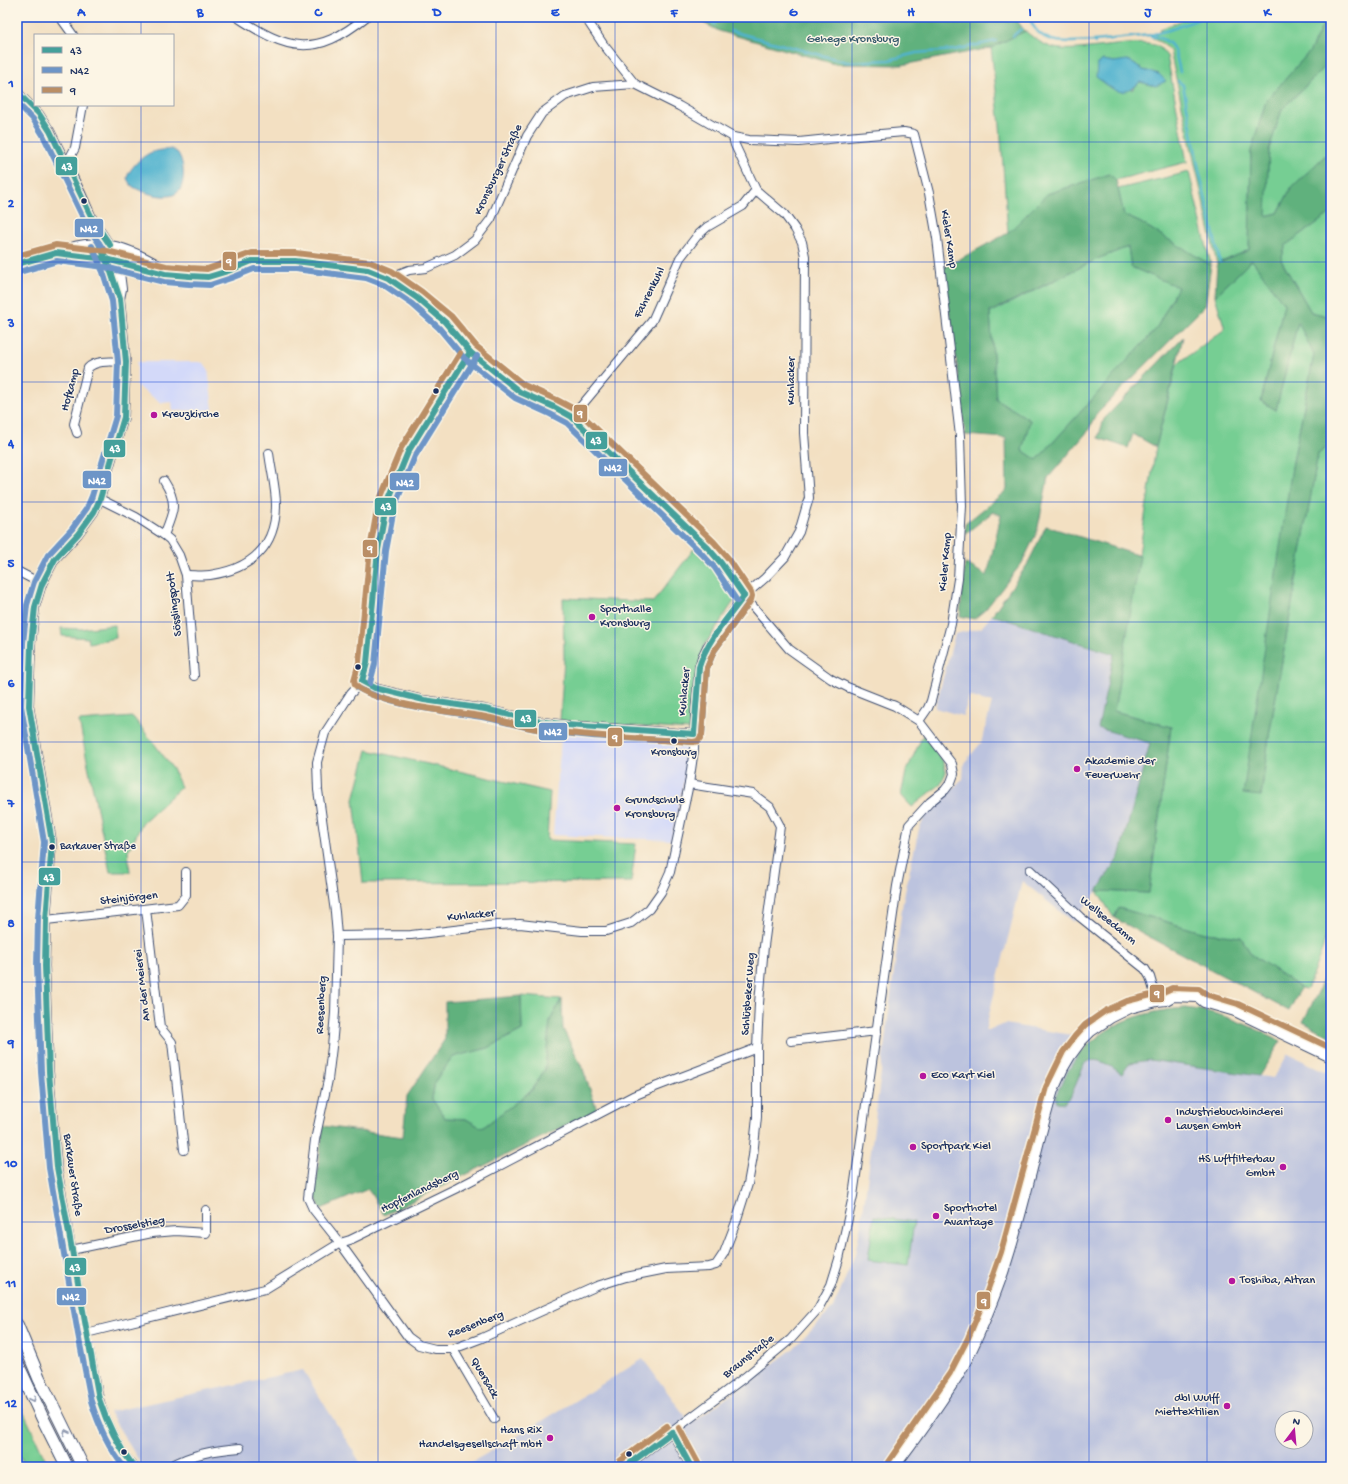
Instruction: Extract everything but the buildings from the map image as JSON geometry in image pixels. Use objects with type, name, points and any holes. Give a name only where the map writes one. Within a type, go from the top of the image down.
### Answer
[{"type":"highway","points":[[17,1325],[39,1378],[84,1467]]},
{"type":"highway","points":[[17,1363],[67,1467]]},
{"type":"main road","points":[[894,1467],[914,1441],[957,1376],[982,1328],[1002,1277],[1011,1248],[1050,1100],[1063,1068],[1081,1041],[1101,1024],[1130,1008],[1161,1000],[1173,1003],[1197,1004],[1204,1002],[1235,1011],[1331,1057]]},
{"type":"street","points":[[60,17],[72,34]]},
{"type":"street","points":[[66,24],[73,17]]},
{"type":"street","points":[[237,17],[260,32],[279,40],[300,45],[313,45],[336,38],[366,17]]},
{"type":"street","name":"Kieler Kamp","points":[[585,17],[603,44],[635,84],[679,106],[733,137],[761,141],[799,142],[904,132],[914,134],[929,193],[937,238],[960,436],[962,506],[958,579],[951,624],[931,701],[920,720]]},
{"type":"street","name":"Kronsburger Straße","points":[[388,278],[410,270],[426,268],[434,265],[455,255],[475,240],[491,220],[527,136],[542,113],[564,96],[593,87],[635,84]]},
{"type":"street","name":"Barkauer Straße","points":[[17,92],[44,121],[67,163],[93,220],[110,245],[118,261],[122,289],[120,299]]},
{"type":"street","points":[[67,163],[74,148],[83,106]]},
{"type":"street","name":"Kuhlacker","points":[[337,936],[411,934],[520,924],[582,930],[606,930],[631,923],[649,909],[661,892],[670,872],[689,784],[699,667],[702,656],[744,596],[765,578],[785,557],[799,532],[809,498],[804,433],[805,256],[802,242],[784,214],[756,190],[735,145],[733,137]]},
{"type":"street","name":"Fahrenkuhl","points":[[572,417],[652,321],[680,258],[697,236],[707,227],[743,206],[756,190]]},
{"type":"street","name":"Barkauer Straße","points":[[93,220],[94,232],[98,244],[106,258],[120,299],[126,362],[124,417],[100,499],[94,512],[78,534],[55,560],[42,584],[35,607],[31,644],[28,706],[52,842],[46,920],[46,966],[49,1072],[57,1167],[99,1399],[105,1418],[123,1453],[134,1467]]},
{"type":"street","points":[[17,264],[56,253],[79,244],[98,244],[110,245],[134,251],[178,275]]},
{"type":"street","points":[[56,253],[106,258],[165,274],[178,275],[208,277],[252,261],[296,261],[368,270],[388,278],[416,298],[445,322],[470,352],[520,392],[554,406],[572,417],[708,548],[721,563],[744,596],[789,649],[831,679],[895,706],[920,720]]},
{"type":"street","name":"Reesenberg","points":[[470,352],[408,452],[386,506],[378,550],[366,663],[362,681],[351,693],[324,733],[317,762],[318,790],[337,936],[335,1013],[332,1047],[328,1080],[314,1140],[308,1198],[313,1209],[340,1243],[408,1337],[419,1345],[435,1349],[453,1349],[482,1338],[604,1284],[626,1277],[666,1269],[709,1267],[716,1265]]},
{"type":"street","name":"Hofkamp","points":[[77,433],[74,424],[88,368],[92,364],[101,362],[126,362]]},
{"type":"street","points":[[186,575],[210,575],[233,569],[250,561],[261,552],[270,537],[275,519],[276,504],[269,453]]},
{"type":"street","points":[[164,480],[173,496],[172,515],[164,534]]},
{"type":"street","name":"Sösslingspott","points":[[100,499],[136,517],[164,534],[170,540],[179,555],[186,575],[194,676]]},
{"type":"street","points":[[17,571],[42,584]]},
{"type":"street","points":[[362,681],[375,688],[417,698],[485,709],[536,721],[567,725],[694,734]]},
{"type":"street","name":"Braunstraße","points":[[625,1467],[745,1377],[791,1339],[818,1309],[830,1285],[839,1259],[853,1196],[897,886],[909,825],[930,802],[946,790],[954,774],[952,764],[920,720]]},
{"type":"street","name":"Schlüsbeker Weg","points":[[689,784],[753,794],[770,807],[780,826],[764,946],[759,1003],[757,1048],[757,1117],[752,1163],[748,1184],[736,1222],[724,1253],[716,1265]]},
{"type":"street","name":"Wellseedamm","points":[[1030,870],[1080,917],[1145,969],[1161,1000]]},
{"type":"street","name":"Steinjörgen","points":[[46,920],[178,905],[186,895],[186,872]]},
{"type":"street","name":"An der Meierei","points":[[146,909],[160,1027],[172,1042],[184,1150]]},
{"type":"street","points":[[791,1041],[877,1031]]},
{"type":"street","name":"Hopfenlandsberg","points":[[86,1333],[265,1289],[340,1243],[350,1240],[450,1191],[633,1096],[757,1048]]},
{"type":"street","name":"Drosselstieg","points":[[71,1250],[152,1233],[176,1231],[206,1233],[206,1210]]},
{"type":"street","name":"Quersack","points":[[453,1349],[494,1419]]},
{"type":"street","points":[[672,1432],[691,1467]]},
{"type":"street","points":[[169,1467],[188,1457],[220,1449],[240,1448]]},
{"type":"shaded area","points":[[137,362],[204,363],[208,369],[213,410],[173,411],[172,402],[161,403],[137,386]]},
{"type":"shaded area","points":[[992,615],[1114,654],[1098,728],[1150,743],[1119,857],[1097,891],[1073,922],[1022,881],[985,1031],[1005,1024],[1072,1035],[1083,1051],[1130,1063],[1150,1060],[1273,1078],[1288,1054],[1331,1074],[1331,1467],[463,1467],[516,1437],[643,1359],[691,1424],[793,1349],[833,1308],[855,1255],[863,1213],[903,901],[919,829],[926,814],[963,779],[964,763],[981,743],[992,703],[969,696],[963,716],[935,708],[955,634],[981,628]]},
{"type":"shaded area","name":"Grundschule Kronsburg","points":[[562,727],[689,736],[684,780],[671,840],[553,835]]},
{"type":"shaded area","points":[[303,1370],[363,1467],[143,1467],[109,1412]]},
{"type":"shaded area","points":[[17,1451],[26,1467],[17,1467]]},
{"type":"green space","name":"Gehege Kronsburg","points":[[692,17],[1017,17],[1018,22],[1025,31],[991,48],[902,65],[835,64],[719,31]]},
{"type":"green space","points":[[1190,17],[1327,17],[1310,51],[1266,101],[1251,151],[1249,250],[1217,264],[1170,51],[1162,43],[1153,39],[1160,29]]},
{"type":"green space","points":[[1327,17],[1331,17],[1331,61],[1282,109],[1269,149],[1266,216],[1278,213],[1291,188],[1331,150],[1331,213],[1286,245],[1281,260],[1311,312],[1331,317],[1331,444],[1318,454],[1269,736],[1261,796],[1243,794],[1292,467],[1314,355],[1298,322],[1276,410],[1261,401],[1284,304],[1252,260],[1215,296],[1217,264],[1249,250],[1251,151],[1266,101],[1310,51]]},
{"type":"green space","points":[[1025,31],[1046,45],[1060,49],[1083,49],[1126,44],[1151,44],[1159,47],[1167,56],[1187,162],[1116,180],[1110,174],[1047,194],[1008,233],[1000,125],[991,48]],"holes":[[[1103,60],[1134,63],[1143,70],[1159,74],[1156,86],[1140,82],[1132,90],[1097,65]]]},
{"type":"green space","points":[[1331,61],[1331,150],[1291,188],[1278,213],[1265,216],[1269,149],[1282,109]]},
{"type":"green space","points":[[1189,172],[1211,265],[1141,223],[1124,215],[1118,189]]},
{"type":"green space","points":[[1110,174],[1116,180],[1124,215],[1141,223],[1211,265],[1205,306],[1097,413],[1088,431],[1048,478],[1037,532],[1022,563],[985,610],[974,619],[960,616],[965,563],[987,576],[1001,515],[993,512],[965,534],[965,524],[1007,490],[1006,438],[965,435],[958,371],[943,268],[1008,233],[1047,194]],"holes":[[[1128,247],[1131,267],[1178,287],[1156,329],[1037,460],[1022,450],[1030,420],[996,399],[990,312],[1097,259]]]},
{"type":"green space","points":[[1331,213],[1331,317],[1311,312],[1281,260],[1286,245]]},
{"type":"green space","points":[[1128,247],[1131,267],[1179,287],[1156,329],[1037,460],[1022,450],[1030,420],[996,399],[990,313],[1097,259]]},
{"type":"green space","points":[[1252,260],[1284,304],[1261,401],[1276,410],[1298,321],[1314,355],[1292,467],[1261,796],[1269,736],[1318,454],[1331,444],[1331,913],[1323,947],[1307,989],[1301,988],[1251,954],[1241,937],[1205,933],[1119,908],[1114,918],[1097,891],[1149,893],[1171,727],[1114,711],[1156,447],[1177,364],[1225,329],[1215,296]]},
{"type":"green space","points":[[1183,337],[1156,447],[1133,434],[1128,448],[1098,438],[1104,419]]},
{"type":"green space","points":[[1046,526],[1140,556],[1114,711],[1171,727],[1149,893],[1097,891],[1119,857],[1150,743],[1098,728],[1114,654],[992,615],[1027,565]]},
{"type":"green space","points":[[694,549],[738,595],[704,646],[691,730],[560,721],[564,658],[563,598],[653,602]]},
{"type":"green space","points":[[115,625],[116,638],[89,643],[88,638],[62,636],[61,628],[80,629]]},
{"type":"green space","points":[[133,717],[173,769],[181,787],[143,822],[128,851],[130,872],[110,872],[79,721]]},
{"type":"green space","points":[[923,735],[943,761],[946,772],[941,784],[912,807],[901,795],[906,772]]},
{"type":"green space","points":[[367,750],[550,792],[547,840],[636,844],[631,882],[363,883],[354,799]]},
{"type":"green space","points":[[1119,908],[1205,933],[1241,937],[1251,954],[1301,988],[1289,1011],[1114,918]]},
{"type":"green space","points":[[1331,958],[1331,1037],[1303,1022],[1319,990]]},
{"type":"green space","points":[[521,996],[561,999],[550,1021],[545,1069],[532,1090],[485,1126],[480,1127],[466,1119],[445,1118],[432,1099],[435,1081],[453,1057],[488,1048],[522,1030]]},
{"type":"green space","points":[[521,996],[522,1030],[488,1048],[453,1057],[435,1081],[432,1099],[445,1118],[466,1119],[480,1127],[485,1126],[532,1090],[545,1069],[550,1021],[562,999],[563,1029],[583,1069],[597,1110],[384,1215],[368,1189],[321,1209],[315,1196],[323,1126],[403,1137],[407,1096],[445,1039],[445,1002]]},
{"type":"green space","points":[[1186,1008],[1223,1016],[1281,1041],[1259,1076],[1150,1060],[1130,1063],[1122,1074],[1100,1061],[1090,1061],[1085,1063],[1070,1098],[1064,1103],[1057,1102],[1056,1096],[1058,1090],[1074,1062],[1085,1048],[1099,1036],[1114,1026],[1148,1013]]},
{"type":"green space","points":[[874,1216],[914,1222],[908,1265],[868,1260]]},
{"type":"green space","points":[[17,1398],[49,1467],[26,1467],[17,1451]]},
{"type":"water","points":[[1103,60],[1114,62],[1127,60],[1143,70],[1159,74],[1166,81],[1156,86],[1140,82],[1128,90],[1117,91],[1096,77],[1097,65]]},
{"type":"water","points":[[172,149],[177,152],[183,165],[183,183],[179,191],[169,196],[163,196],[149,194],[131,185],[127,178],[130,171],[139,160],[152,152]]},
{"type":"waterway","points":[[701,17],[715,24]]},
{"type":"waterway","points":[[1029,17],[1034,27],[1040,34],[1048,38],[1065,42],[1094,41],[1095,43]]},
{"type":"waterway","points":[[1094,41],[1150,35],[1205,17]]},
{"type":"waterway","points":[[1013,36],[1021,29]]},
{"type":"waterway","points":[[731,31],[847,62],[889,60],[916,53],[954,50],[996,41]]},
{"type":"waterway","points":[[1151,36],[1165,40],[1173,47],[1180,72]]},
{"type":"waterway","points":[[1178,81],[1183,85],[1199,170],[1220,262]]},
{"type":"transit line","name":"43","points":[[17,92],[39,114],[50,131],[93,220],[110,245]]},
{"type":"transit line","name":"N42","points":[[17,103],[33,119],[43,135],[86,224],[103,249]]},
{"type":"transit line","name":"43","points":[[99,243],[120,299],[126,362],[124,417],[100,499],[94,512],[78,534],[55,559],[42,584],[35,607],[31,644],[29,706],[52,842],[46,920],[45,966],[49,1072],[57,1167],[99,1399],[114,1434],[134,1467]]},
{"type":"transit line","name":"9","points":[[17,256],[56,245],[107,251],[166,266],[207,269],[252,253],[296,253],[370,262],[392,271],[422,292],[451,316],[476,346],[524,385],[578,411],[714,542],[728,558],[751,592],[751,600],[714,651],[707,668],[702,735],[698,741],[693,742],[595,736],[537,729],[481,716],[396,702],[365,692],[355,685],[354,680],[359,662],[370,549],[378,504],[401,448],[460,353]]},
{"type":"transit line","name":"N42","points":[[92,246],[103,272],[112,301],[118,362],[116,416],[87,508],[72,529],[48,555],[34,582],[27,605],[23,643],[21,706],[44,842],[38,919],[37,966],[41,1072],[49,1168],[91,1401],[104,1435],[124,1467]]},
{"type":"transit line","name":"43","points":[[17,264],[56,253],[106,259],[165,274],[208,277],[252,261],[295,261],[368,270],[388,278],[417,298],[445,322],[470,352],[520,392],[554,407],[572,417],[708,548],[721,563],[744,596]]},
{"type":"transit line","name":"N42","points":[[19,272],[57,261],[105,267],[164,282],[210,285],[254,269],[295,269],[366,278],[384,285],[412,304],[439,328],[464,358],[515,398],[567,423],[702,554],[715,568],[737,601]]},
{"type":"transit line","name":"43","points":[[362,681],[367,663],[378,550],[386,506],[408,452],[470,352]]},
{"type":"transit line","name":"N42","points":[[370,683],[375,664],[386,551],[394,508],[415,456],[477,356]]},
{"type":"transit line","name":"43","points":[[694,734],[699,667],[707,648],[718,630],[744,596]]},
{"type":"transit line","name":"N42","points":[[702,735],[707,668],[714,651],[750,601]]},
{"type":"transit line","name":"43","points":[[362,681],[375,688],[424,700],[485,709],[536,721],[567,725],[694,734]]},
{"type":"transit line","name":"N42","points":[[358,688],[372,695],[403,704],[489,718],[536,729],[594,736],[693,742]]},
{"type":"transit line","name":"9","points":[[888,1462],[950,1373],[968,1338],[984,1300],[1001,1252],[1046,1087],[1063,1052],[1085,1025],[1105,1011],[1127,1001],[1163,992],[1172,988],[1199,989],[1208,995],[1238,1004],[1331,1048]]},
{"type":"transit line","name":"9","points":[[620,1461],[667,1426]]},
{"type":"transit line","name":"9","points":[[679,1428],[698,1463]]},
{"type":"transit line","name":"43","points":[[672,1432],[691,1467]]},
{"type":"transit line","name":"43","points":[[625,1467],[672,1432]]},
{"type":"place","name":"Kreuzkirche","points":[[154,415]]},
{"type":"place","name":"Sporthalle Kronsburg","points":[[592,617]]},
{"type":"place","name":"Kronsburg","points":[[674,741]]},
{"type":"place","name":"Akademie der Feuerwehr","points":[[1077,769]]},
{"type":"place","name":"Grundschule Kronsburg","points":[[617,808]]},
{"type":"place","name":"Barkauer Straße","points":[[52,847]]},
{"type":"place","name":"Eco Kart Kiel","points":[[923,1076]]},
{"type":"place","name":"Industriebuchbinderei Lausen GmbH","points":[[1168,1120]]},
{"type":"place","name":"Sportpark Kiel","points":[[913,1147]]},
{"type":"place","name":"HS Luftfilterbau GmbH","points":[[1283,1167]]},
{"type":"place","name":"Sporthotel Avantage","points":[[936,1216]]},
{"type":"place","name":"Toshiba, Altran","points":[[1232,1281]]},
{"type":"place","name":"dbl Wulff Miettextilien","points":[[1227,1406]]},
{"type":"place","name":"Hans Rix Handelsgesellschaft mbH","points":[[550,1438]]}]
